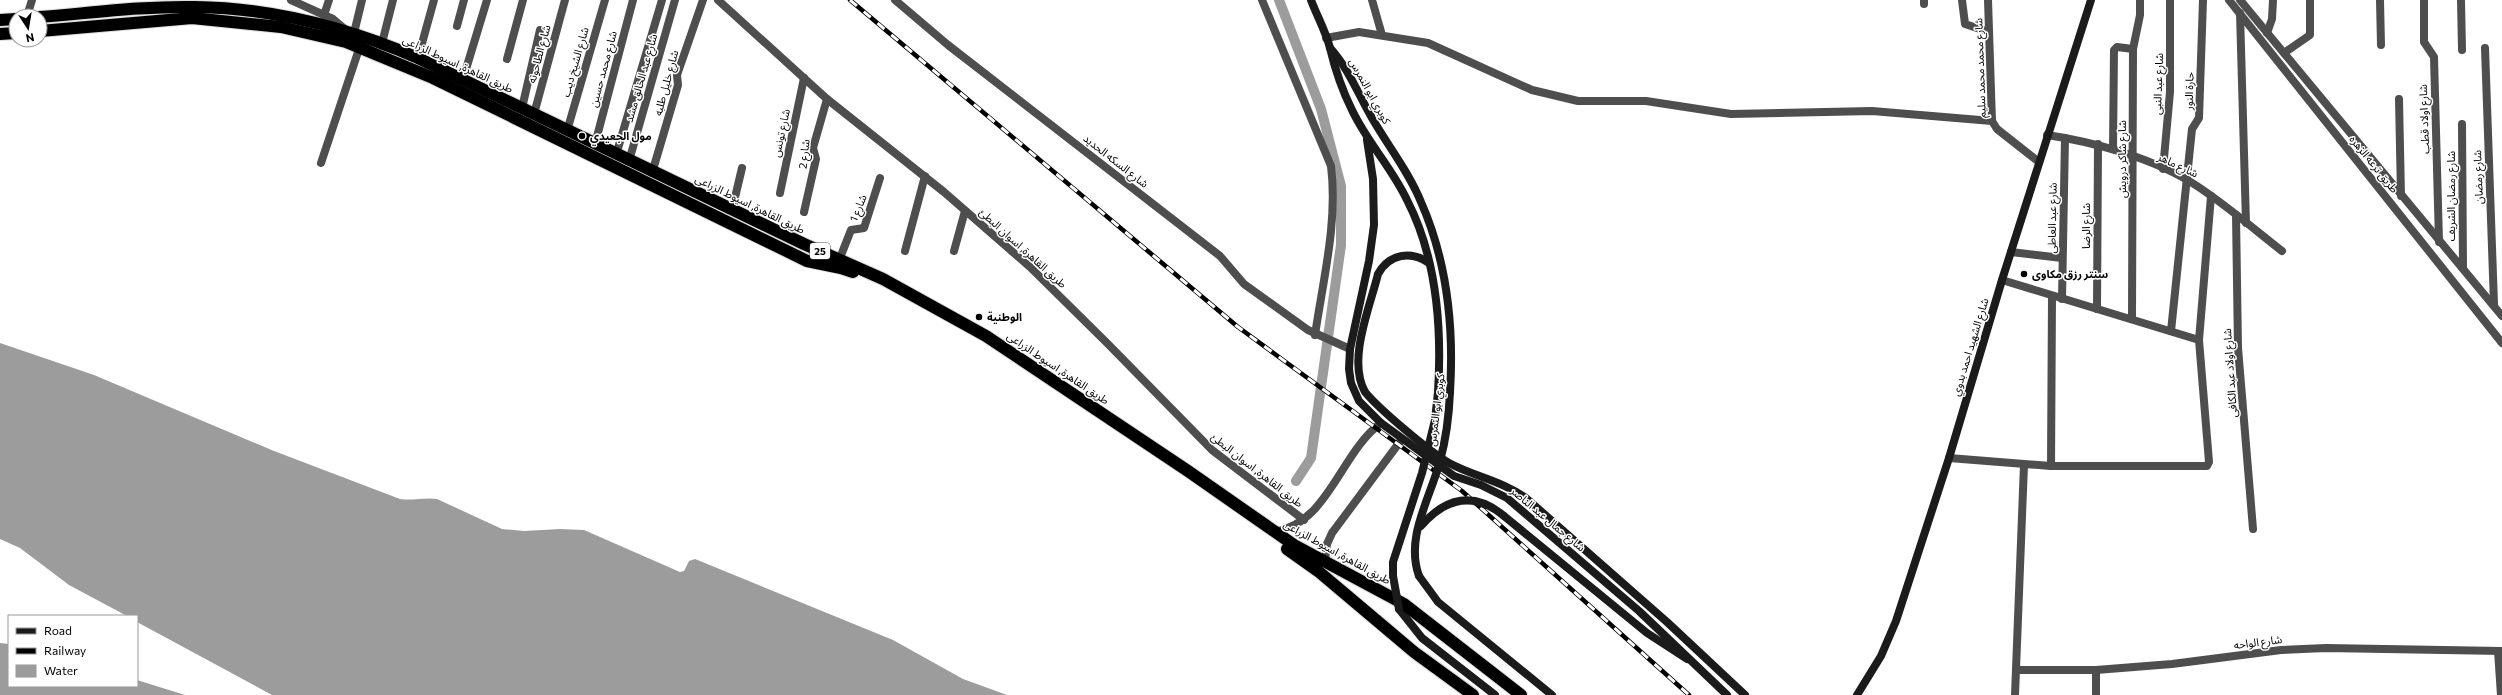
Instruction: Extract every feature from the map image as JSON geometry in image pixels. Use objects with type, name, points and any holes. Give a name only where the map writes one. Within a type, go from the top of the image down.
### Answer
[{"type":"highway","name":"طريق القاهرة, اسيوط الزراعى","points":[[48,16],[196,7],[282,15],[350,32],[418,58],[652,173],[804,244],[840,258],[938,308],[986,336],[1188,471],[1274,532],[1404,604],[1521,695]]},
{"type":"highway","name":"طريق القاهرة, اسيوط الزراعى","points":[[48,30],[169,19],[216,19],[302,30],[360,46],[433,78],[807,261],[846,269],[938,315],[1076,404],[1310,565],[1414,652],[1473,695]]},
{"type":"street","points":[[291,0],[338,22],[350,32],[362,0]]},
{"type":"street","points":[[324,15],[329,0]]},
{"type":"street","points":[[382,43],[394,0]]},
{"type":"street","points":[[418,58],[434,0]]},
{"type":"street","points":[[457,26],[464,0]]},
{"type":"street","points":[[463,79],[487,0]]},
{"type":"street","points":[[507,59],[523,0]]},
{"type":"street","name":"شارع الطاحونه","points":[[534,114],[565,0]]},
{"type":"street","name":"شارع الشيخ ديب","points":[[567,130],[605,0]]},
{"type":"street","name":"شارع محمد حسين","points":[[594,144],[633,0]]},
{"type":"street","points":[[616,155],[662,0]]},
{"type":"street","name":"شارع عبد الخالق مشد","points":[[629,161],[675,0]]},
{"type":"street","name":"شارع خليل طلبه","points":[[652,173],[678,85],[677,75],[703,0]]},
{"type":"street","name":"طريق القاهرة, اسوان البطئ","points":[[718,0],[827,99],[925,176],[1050,287],[1212,450],[1304,520]]},
{"type":"street","name":"شارع السكه الحديد","points":[[895,0],[948,45],[1220,256],[1244,284],[1319,337],[1350,349]]},
{"type":"street","points":[[1262,0],[1331,166],[1334,187],[1332,216],[1319,337]]},
{"type":"street","points":[[1311,0],[1330,48]]},
{"type":"street","points":[[1372,0],[1382,35]]},
{"type":"street","points":[[1962,0],[1965,24],[1989,32]]},
{"type":"street","name":"شارع محمد محمد سليم","points":[[1988,0],[1992,121],[1997,129],[2039,162]]},
{"type":"street","name":"شارع الشهيد احمد بدوي","points":[[1857,695],[1872,673],[1889,638],[1949,458],[2002,280],[2091,0]]},
{"type":"street","name":"شارع شاكر درويش","points":[[2132,319],[2133,49],[2140,16],[2140,0]]},
{"type":"street","name":"شارع عبد النبى","points":[[2163,169],[2170,86],[2170,0]]},
{"type":"street","name":"حارة النور","points":[[2171,331],[2192,129],[2199,118],[2203,0]]},
{"type":"street","name":"طريق ترعه الزهره","points":[[2229,0],[2288,65],[2439,242],[2463,268],[2502,316]]},
{"type":"street","name":"طريق ترعه الزهره","points":[[2240,0],[2284,53],[2288,65],[2502,343]]},
{"type":"street","points":[[2267,33],[2272,19],[2273,0]]},
{"type":"street","points":[[2284,53],[2310,35],[2310,0]]},
{"type":"street","points":[[2380,0],[2381,45]]},
{"type":"street","name":"شارع اولاد قطب","points":[[2424,0],[2424,42],[2434,57],[2439,242]]},
{"type":"street","points":[[2461,0],[2462,50]]},
{"type":"street","points":[[2240,13],[2246,223]]},
{"type":"street","points":[[522,108],[540,30]]},
{"type":"street","points":[[1326,38],[1360,32],[1428,43],[1532,90],[1578,101],[1646,101],[1731,114],[1872,112],[1992,121]]},
{"type":"street","points":[[321,163],[360,46]]},
{"type":"street","points":[[2114,149],[2114,50],[2116,47],[2133,49]]},
{"type":"street","name":"كوبري ابو النمرس","points":[[1330,48],[1332,64],[1367,140],[1408,200],[1419,228],[1429,263],[1437,320],[1440,356],[1435,420],[1424,466],[1393,562],[1394,583],[1399,609],[1422,638],[1495,695]]},
{"type":"street","name":"كوبري ابو النمرس","points":[[1330,48],[1350,75],[1367,110],[1413,186],[1429,221],[1443,274],[1449,313],[1451,352],[1450,392],[1446,432],[1440,463],[1418,530],[1414,557],[1419,576],[1438,602],[1552,695]]},
{"type":"street","name":"شارع رمضان","points":[[2484,48],[2493,304]]},
{"type":"street","name":"شارع تونس","points":[[780,193],[804,78]]},
{"type":"street","name":"شارع 2","points":[[804,212],[816,159],[813,148],[827,99]]},
{"type":"street","points":[[2399,99],[2401,196]]},
{"type":"street","name":"شارع رمضان الشريف","points":[[2462,124],[2463,268]]},
{"type":"street","name":"شارع ماهر","points":[[2047,135],[2098,144],[2114,149],[2186,180],[2236,215],[2282,251]]},
{"type":"street","name":"شارع عبد العاطى","points":[[2062,299],[2065,138]]},
{"type":"street","name":"شارع جمال عبد الناصر","points":[[1367,140],[1373,179],[1374,225],[1369,262],[1350,349],[1349,369],[1356,394],[1364,407],[1381,423],[1454,476],[1508,498],[1639,611],[1699,666],[1727,695]]},
{"type":"street","name":"شارع الرضا","points":[[2097,309],[2098,144]]},
{"type":"street","points":[[732,210],[742,168]]},
{"type":"street","points":[[905,250],[925,176]]},
{"type":"street","name":"شارع 1","points":[[840,258],[851,230],[864,228],[880,178]]},
{"type":"street","points":[[1949,458],[2051,466],[2207,466],[2209,462],[2199,340],[2210,196]]},
{"type":"street","points":[[954,251],[965,211]]},
{"type":"street","name":"شارع اولاد عبد الكافى","points":[[2236,215],[2238,348],[2253,529]]},
{"type":"street","points":[[2011,252],[2062,258]]},
{"type":"street","name":"شارع جمال عبد الناصر","points":[[1429,263],[1418,256],[1399,256],[1387,262],[1378,274],[1357,361],[1360,380],[1365,392],[1439,456],[1461,468],[1508,486],[1527,499],[1666,622],[1745,695]]},
{"type":"street","points":[[2002,280],[2199,340]]},
{"type":"street","points":[[2051,466],[2052,296]]},
{"type":"street","points":[[2493,304],[2502,307]]},
{"type":"street","points":[[1274,532],[1285,530],[1304,520],[1310,514],[1363,441],[1381,423]]},
{"type":"street","points":[[1325,560],[1328,539],[1386,463],[1402,439]]},
{"type":"street","points":[[2016,695],[2024,465]]},
{"type":"street","points":[[1418,530],[1438,509],[1461,500],[1484,502],[1504,516],[1647,633],[1673,651],[1699,666]]},
{"type":"street","name":"شارع الواحه","points":[[2017,670],[2096,670],[2172,664],[2281,650],[2326,648],[2500,651]]},
{"type":"street","points":[[2500,651],[2501,695]]},
{"type":"street","points":[[2096,670],[2096,695]]},
{"type":"water","points":[[0,343],[94,375],[274,451],[400,499],[437,499],[502,529],[524,531],[560,529],[584,530],[680,572],[684,571],[689,561],[695,559],[893,640],[963,679],[1007,695],[272,695],[138,623],[138,615],[125,615],[69,585],[20,548],[0,539]]},
{"type":"water","points":[[0,643],[8,644],[8,687],[138,687],[138,680],[185,695],[0,695]]},
{"type":"waterway","points":[[1279,0],[1321,109],[1341,186],[1341,245],[1311,458],[1296,481]]},
{"type":"railway","points":[[850,0],[1238,327],[1462,491],[1689,695]]},
{"type":"place","name":"مول الجعيدي","points":[[582,136]]},
{"type":"place","name":"سنتر رزق مكاوى","points":[[2024,274]]},
{"type":"place","name":"الوطنية","points":[[979,317]]}]
